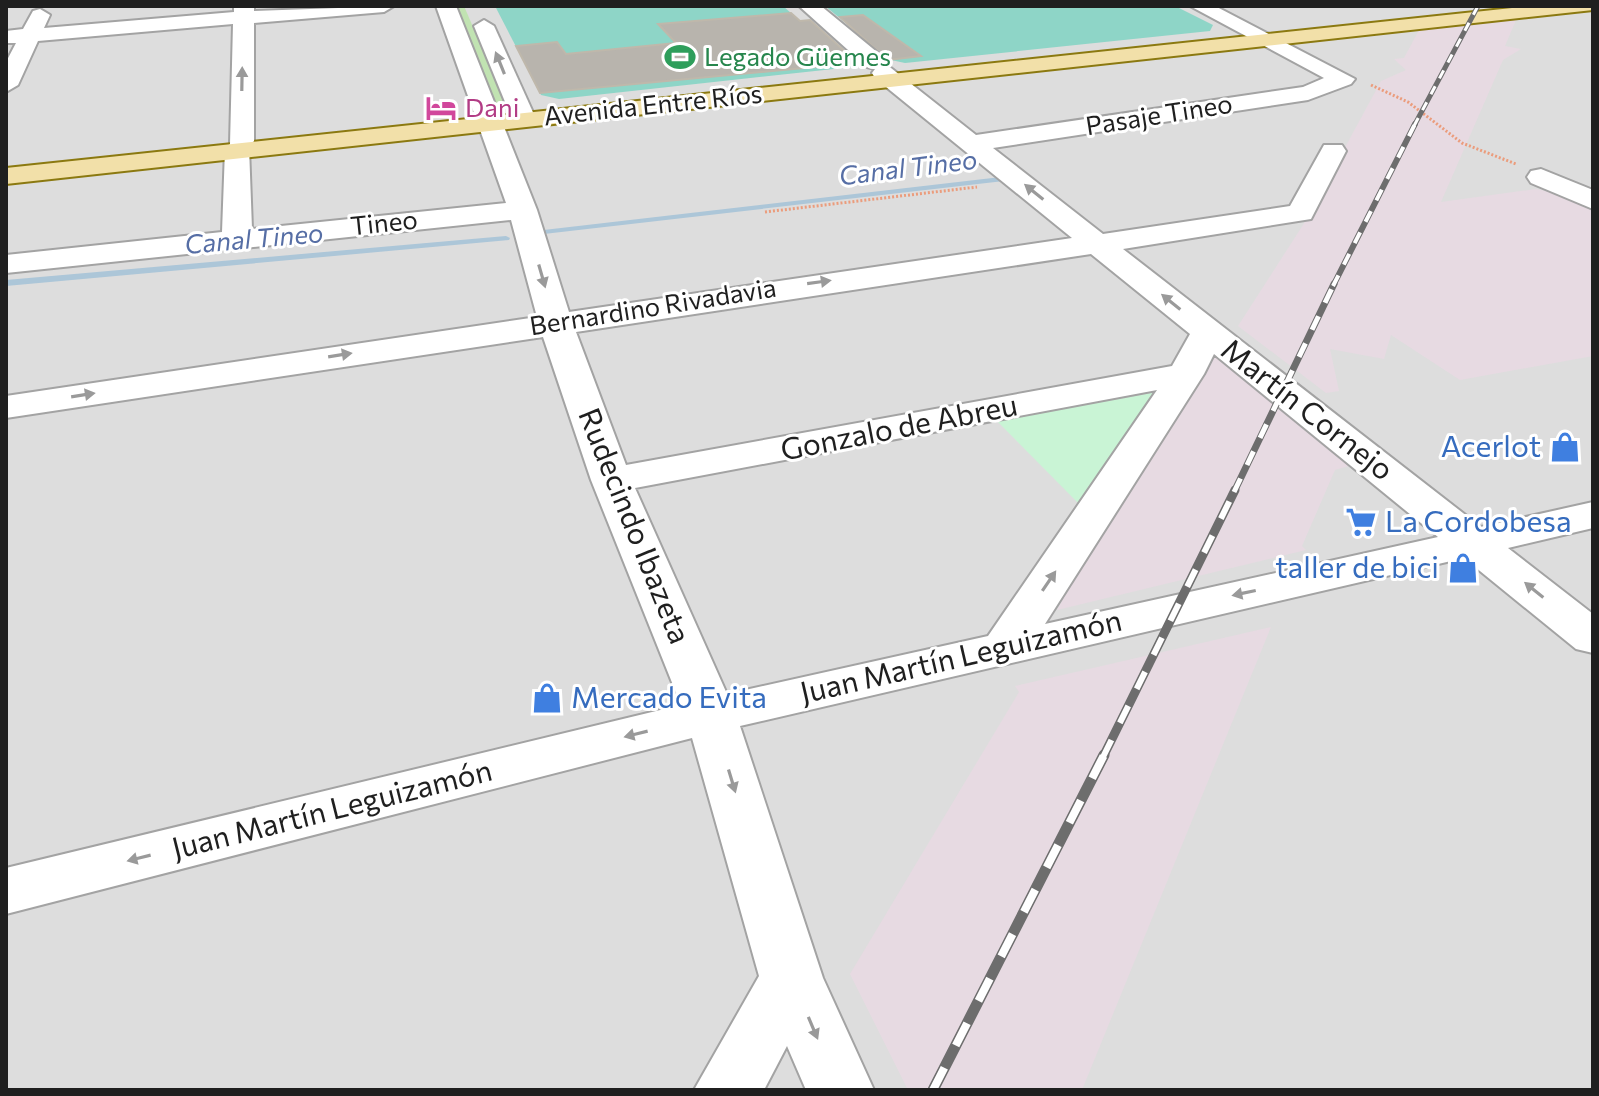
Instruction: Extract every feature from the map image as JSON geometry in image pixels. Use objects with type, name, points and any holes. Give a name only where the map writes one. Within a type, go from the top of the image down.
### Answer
[{"type":"main road","name":"Avenida Entre Ríos","points":[[1444,16],[1505,6]]},
{"type":"main road","name":"Avenida Entre Ríos","points":[[6,176],[239,146],[885,72],[1444,16],[1582,6]]},
{"type":"main road","name":"Avenida Entre Ríos","points":[[506,117],[885,72]]},
{"type":"main road","name":"Avenida Entre Ríos","points":[[6,166],[239,146]]},
{"type":"street","points":[[6,85],[46,6]]},
{"type":"street","points":[[6,37],[243,12],[384,6]]},
{"type":"street","name":"Rudecindo Ibazeta","points":[[446,6],[506,117]]},
{"type":"street","name":"Rudecindo Ibazeta","points":[[476,6],[506,117],[523,210],[555,322],[611,480],[711,715],[791,978],[840,1090]]},
{"type":"street","name":"Martín Cornejo","points":[[809,6],[972,143],[1593,638]]},
{"type":"street","points":[[1200,6],[1343,79]]},
{"type":"street","points":[[1582,6],[1593,11]]},
{"type":"street","points":[[237,238],[243,12]]},
{"type":"street","name":"Pasaje Tineo","points":[[972,143],[1308,93],[1343,79]]},
{"type":"street","name":"Bernardino Rivadavia","points":[[6,407],[1095,241],[1301,213],[1333,151]]},
{"type":"street","points":[[1541,177],[1593,169]]},
{"type":"street","points":[[1541,177],[1593,200]]},
{"type":"street","name":"Tineo","points":[[6,264],[523,210]]},
{"type":"street","points":[[6,289],[142,278]]},
{"type":"street","name":"Martín Cornejo","points":[[1006,646],[1186,374],[1208,332]]},
{"type":"street","name":"Gonzalo de Abreu","points":[[611,480],[1186,374]]},
{"type":"street","name":"Juan Martín Leguizamón","points":[[6,891],[711,715],[1593,515]]},
{"type":"street","points":[[728,1090],[791,978]]},
{"type":"path","points":[[1343,79],[1385,88],[1423,110],[1462,142],[1541,177]]},
{"type":"path","points":[[765,212],[1021,182]]},
{"type":"shaded area","points":[[6,6],[1593,6],[1593,1090],[6,1090]]},
{"type":"shaded area","name":"Legado Güemes","points":[[495,6],[783,6],[852,67],[559,99],[541,95]]},
{"type":"shaded area","points":[[825,6],[1175,6],[1213,25],[1210,31],[905,63],[891,60]]},
{"type":"shaded area","points":[[1516,20],[1505,46],[1521,49],[1503,60],[1441,202],[1536,189],[1556,193],[1593,211],[1593,356],[1460,380],[1391,335],[1384,359],[1330,349],[1339,391],[1326,393],[1238,326],[1303,225],[1381,81],[1406,70],[1394,59],[1404,58],[1419,30]]},
{"type":"shaded area","points":[[1215,354],[1349,466],[1335,470],[1302,546],[1306,550],[1057,610],[1144,449]]},
{"type":"shaded area","points":[[1271,627],[1082,1090],[908,1090],[850,974],[1019,692],[1015,686]]},
{"type":"green space","points":[[454,6],[464,6],[506,104],[495,105]]},
{"type":"green space","points":[[1173,389],[1086,511],[997,421]]},
{"type":"building","points":[[791,13],[800,21],[810,20],[858,63],[540,93],[516,46],[557,42],[566,54],[676,43],[658,24]]},
{"type":"building","points":[[863,15],[921,56],[888,60],[840,17]]},
{"type":"waterway","name":"Canal Tineo","points":[[535,233],[1001,179]]},
{"type":"waterway","name":"Canal Tineo","points":[[6,283],[506,238]]},
{"type":"railway","points":[[1414,126],[1478,6]]},
{"type":"railway","points":[[1334,284],[1415,124]]},
{"type":"railway","points":[[1234,492],[1334,284]]},
{"type":"railway","points":[[1104,756],[1235,490]]},
{"type":"railway","points":[[933,1090],[1104,756]]},
{"type":"place","name":"Legado Güemes","points":[[680,57]]},
{"type":"place","name":"Dani","points":[[441,108]]},
{"type":"place","name":"Acerlot","points":[[1565,447]]},
{"type":"place","name":"La Cordobesa","points":[[1361,522]]},
{"type":"place","name":"taller de bici","points":[[1463,568]]},
{"type":"place","name":"Mercado Evita","points":[[547,698]]}]
